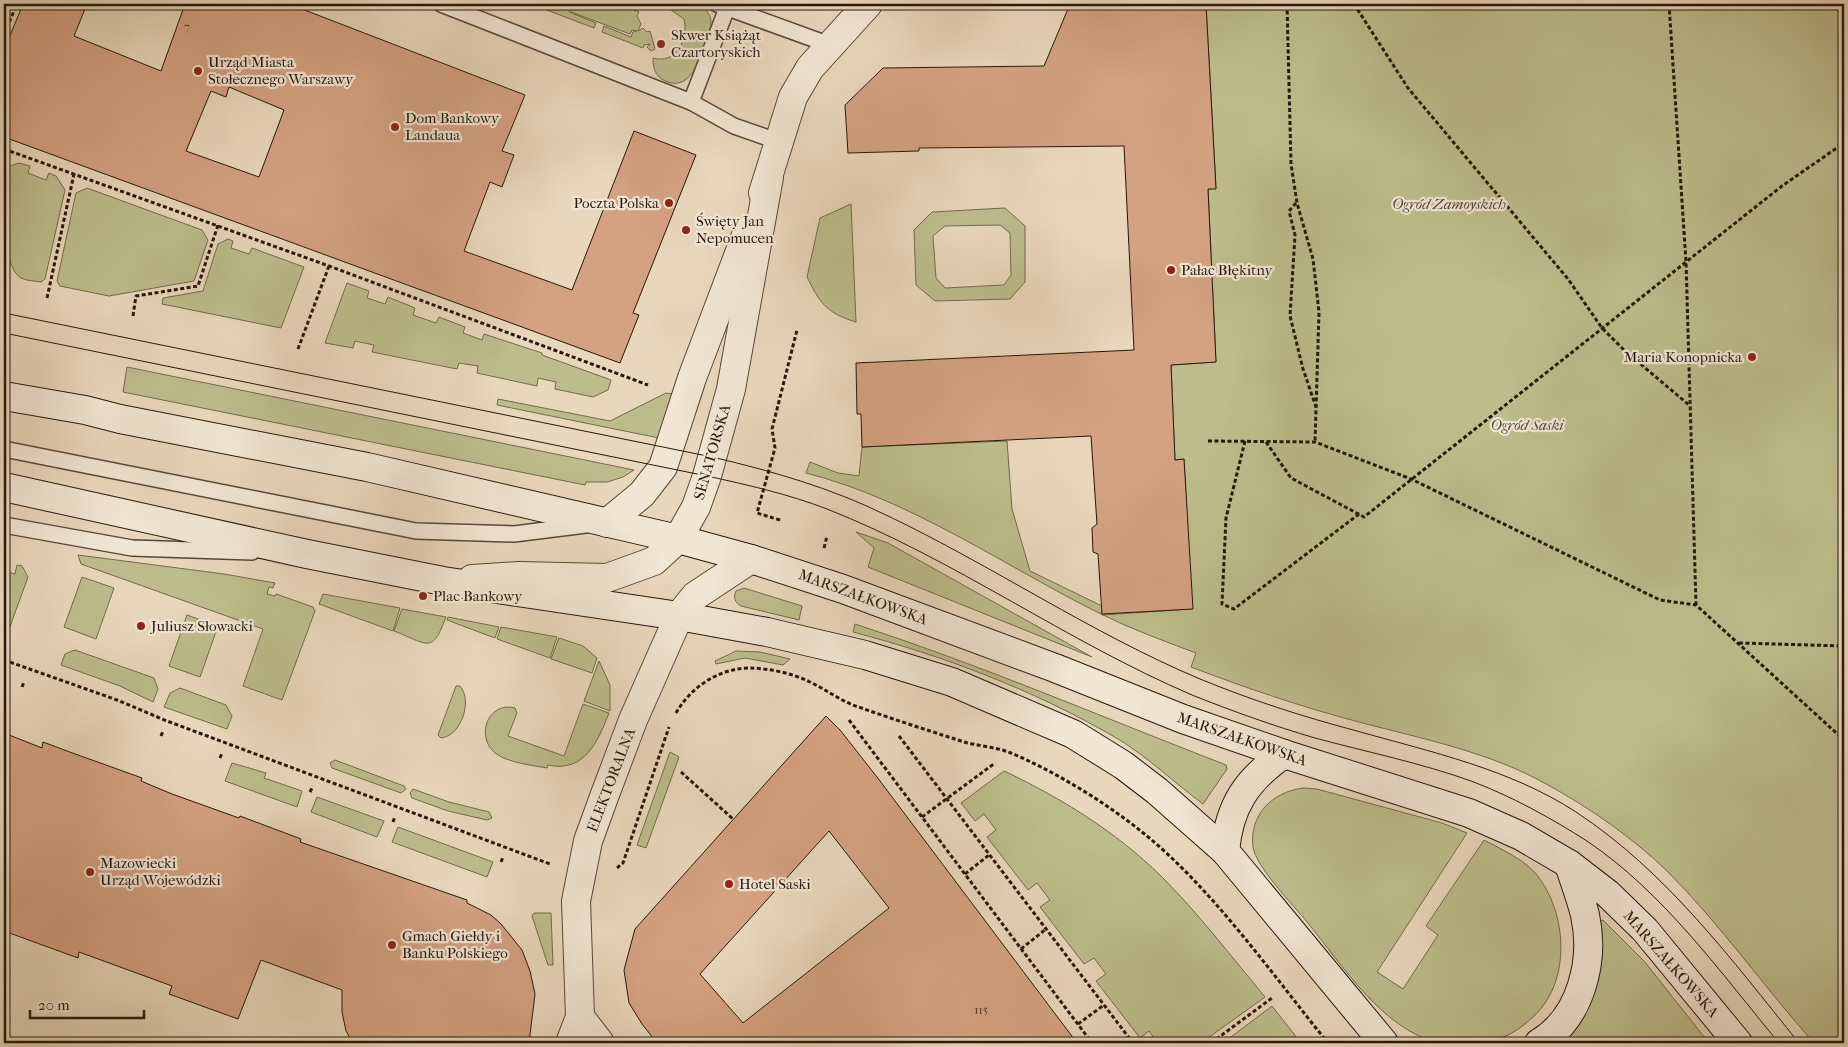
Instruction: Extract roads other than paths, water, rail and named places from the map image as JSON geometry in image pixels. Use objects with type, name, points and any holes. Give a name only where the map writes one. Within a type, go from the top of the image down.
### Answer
[{"type":"main road","name":"SENATORSKA","points":[[607,523],[642,494],[664,467],[712,322],[769,177],[793,97],[810,68],[868,4]]},
{"type":"main road","name":"SENATORSKA","points":[[443,581],[519,576],[608,578],[654,561],[678,539],[696,507],[707,476],[731,389],[769,177]]},
{"type":"main road","points":[[4,396],[85,410],[120,419],[367,467],[678,539]]},
{"type":"main road","points":[[4,487],[307,554],[443,581],[679,616],[831,647],[952,682],[1073,734],[1123,765],[1157,791],[1225,850],[1384,1043]]},
{"type":"main road","name":"MARSZAŁKOWSKA","points":[[678,539],[750,559],[843,589],[1056,668],[1183,719],[1284,754],[1469,813],[1521,836],[1569,864],[1608,894],[1645,930],[1738,1043]]},
{"type":"main road","name":"ELEKTORALNA","points":[[570,1043],[580,1017],[576,901],[588,841],[633,720],[679,616],[695,596],[750,559]]},
{"type":"main road","points":[[1225,850],[1227,826],[1233,809],[1262,769],[1284,754]]},
{"type":"main road","points":[[1539,1043],[1553,1035],[1572,1011],[1585,981],[1588,944],[1585,916],[1569,864]]},
{"type":"main road","points":[[580,1017],[600,1043]]},
{"type":"lane","points":[[441,4],[691,102],[734,126],[780,142]]},
{"type":"lane","points":[[691,102],[722,6],[830,45]]},
{"type":"lane","points":[[4,449],[416,531],[514,534],[607,523]]},
{"type":"lane","points":[[4,525],[132,548],[307,554]]},
{"type":"tram line","points":[[4,313],[712,457],[779,474],[823,488],[865,505],[926,535],[1120,641],[1200,679],[1297,714],[1470,763],[1524,784],[1551,797],[1576,812],[1609,836],[1669,889],[1723,949],[1799,1043]]},
{"type":"tram line","points":[[4,333],[707,476],[783,494],[827,509],[874,529],[920,552],[1145,674],[1192,695],[1253,718],[1315,738],[1413,763],[1471,781],[1501,793],[1545,816],[1587,841],[1615,862],[1666,909],[1713,962],[1779,1043]]},
{"type":"place","name":"Skwer Książąt Czartoryskich","points":[[661,44]]},
{"type":"place","name":"Urząd Miasta Stołecznego Warszawy","points":[[198,71]]},
{"type":"place","name":"Dom Bankowy Landaua","points":[[395,127]]},
{"type":"place","name":"Poczta Polska","points":[[669,203]]},
{"type":"place","name":"Święty Jan Nepomucen","points":[[686,230]]},
{"type":"place","name":"Pałac Błękitny","points":[[1171,270]]},
{"type":"place","name":"Maria Konopnicka","points":[[1752,357]]},
{"type":"place","name":"Plac Bankowy","points":[[423,596]]},
{"type":"place","name":"Juliusz Słowacki","points":[[141,626]]},
{"type":"place","name":"Mazowiecki Urząd Wojewódzki","points":[[90,872]]},
{"type":"place","name":"Hotel Saski","points":[[729,884]]},
{"type":"place","name":"Gmach Giełdy i Banku Polskiego","points":[[392,945]]},
{"type":"park label","name":"Ogród Zamoyskich","points":[[1449,204]]},
{"type":"park label","name":"Ogród Saski","points":[[1527,425]]}]
